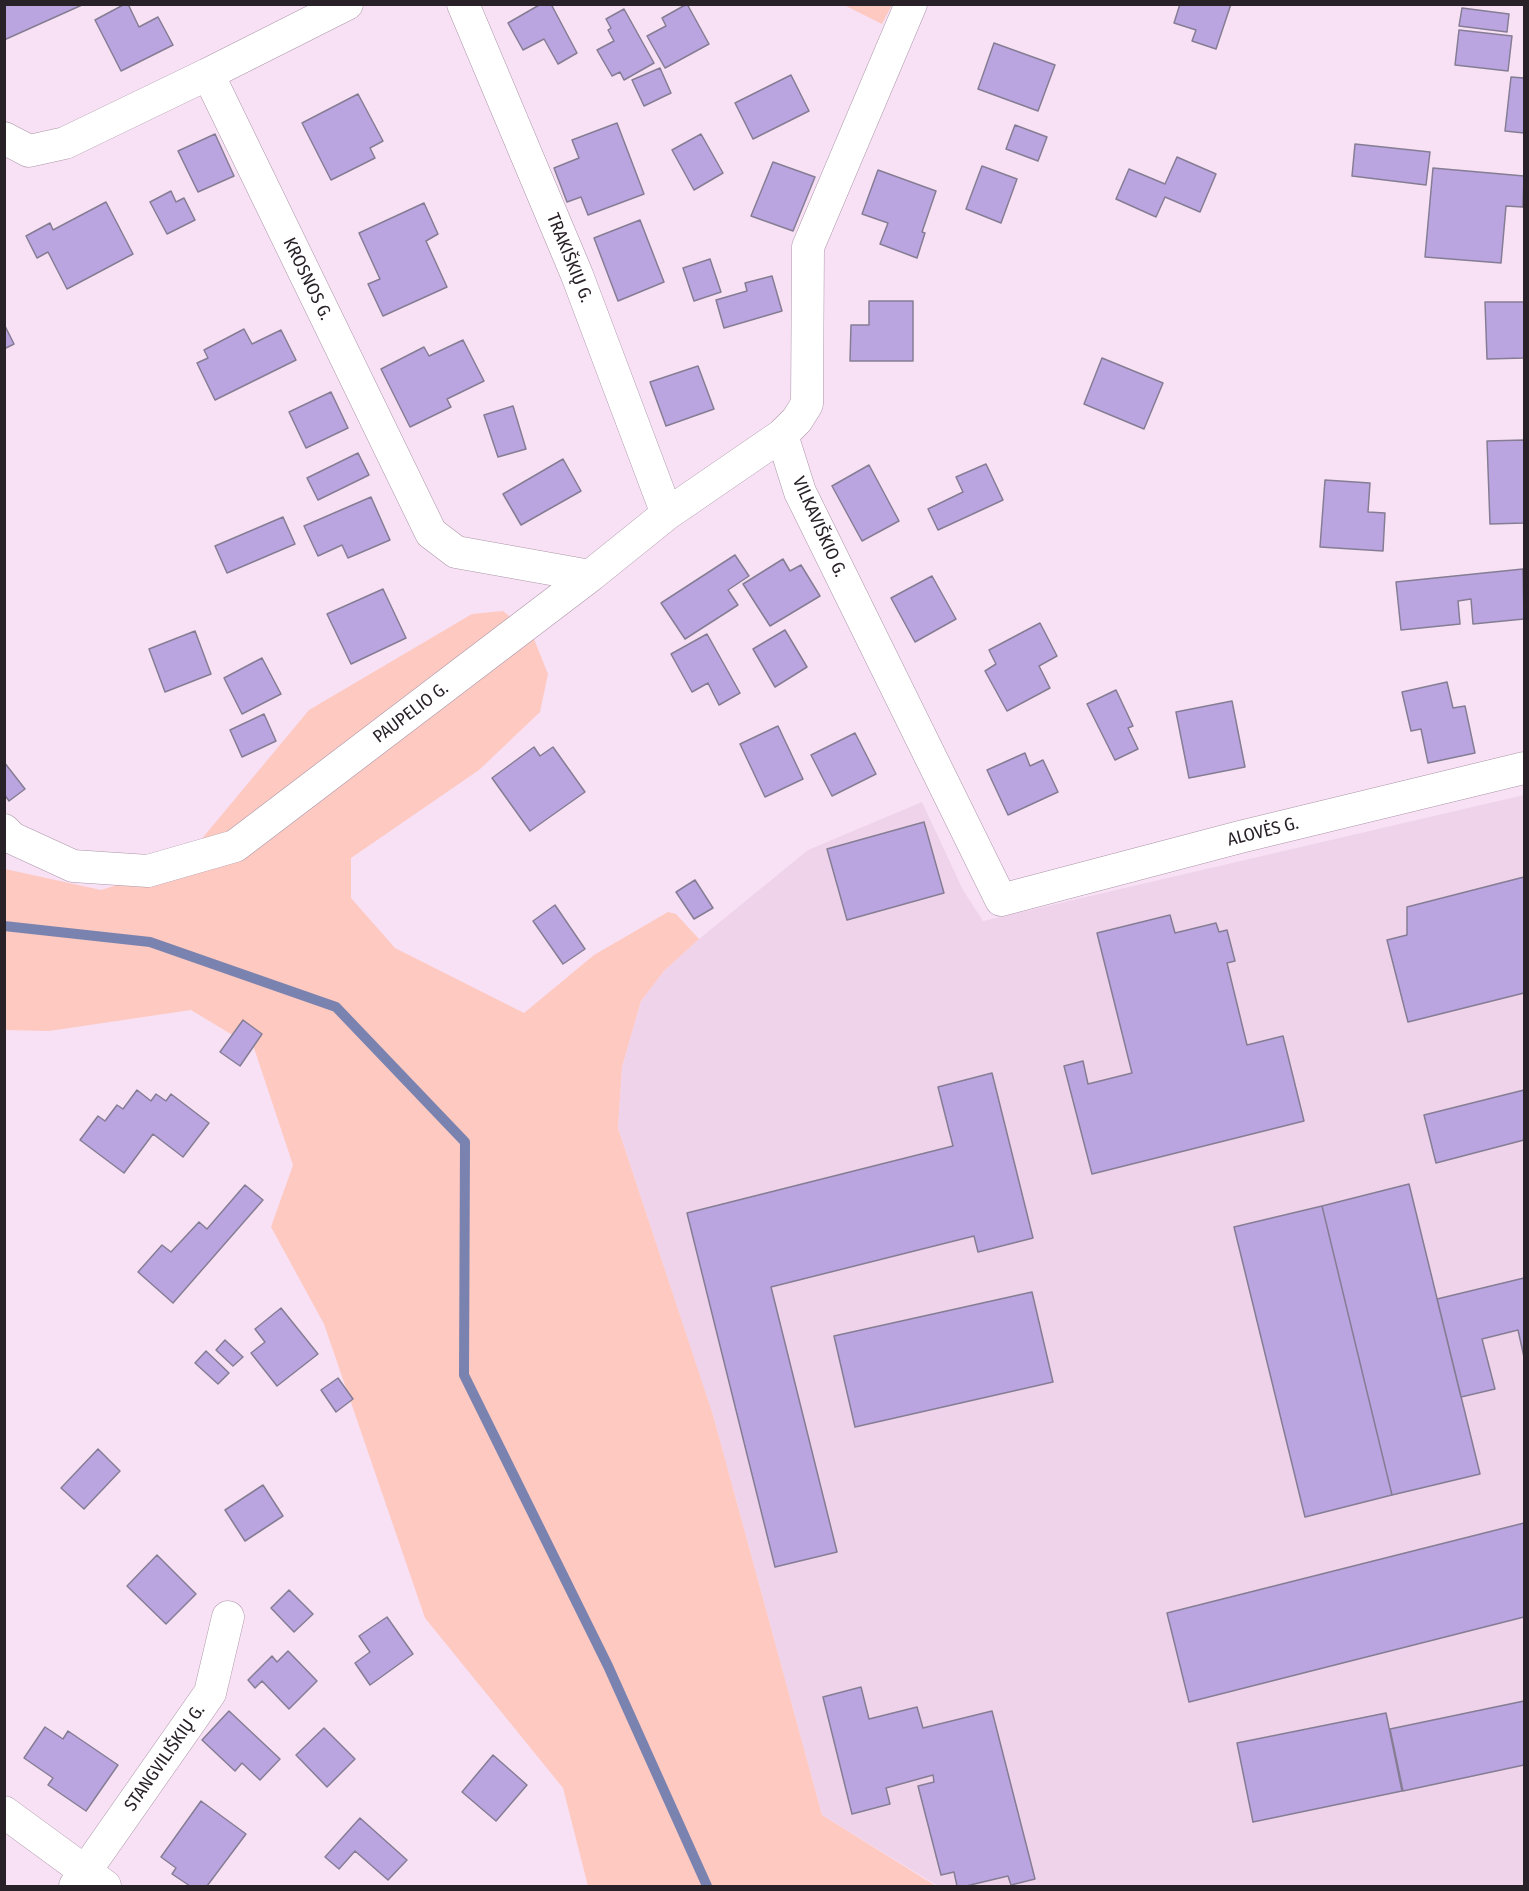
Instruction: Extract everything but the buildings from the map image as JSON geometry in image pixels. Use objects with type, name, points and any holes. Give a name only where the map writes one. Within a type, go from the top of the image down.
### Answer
[{"type":"street","points":[[4,138],[29,152],[65,143],[347,4]]},
{"type":"street","name":"TRAKIŠKIŲ G.","points":[[463,4],[577,275],[666,514]]},
{"type":"street","points":[[782,435],[807,404],[808,247],[911,4]]},
{"type":"street","name":"KROSNOS G.","points":[[208,74],[431,533],[456,552],[590,576]]},
{"type":"street","name":"PAUPELIO G.","points":[[4,830],[12,838],[73,866],[148,871],[235,846],[590,576],[666,514],[782,435]]},
{"type":"street","name":"VILKAVIŠKIO G.","points":[[782,435],[800,492],[1001,900]]},
{"type":"street","name":"ALOVĖS G.","points":[[1001,900],[1240,837],[1524,768]]},
{"type":"street","name":"STANGVILIŠKIŲ G.","points":[[88,1882],[210,1693],[228,1617]]},
{"type":"street","points":[[4,1812],[88,1882]]},
{"type":"shaded area","points":[[892,4],[882,24],[844,5]]},
{"type":"shaded area","points":[[503,611],[532,634],[548,674],[540,712],[479,770],[351,858],[351,898],[395,948],[524,1013],[594,955],[668,912],[676,914],[699,939],[664,971],[641,1001],[622,1067],[618,1128],[713,1415],[822,1815],[936,1886],[588,1886],[563,1788],[425,1618],[324,1324],[271,1227],[293,1165],[254,1048],[191,1010],[49,1031],[5,1030],[5,869],[101,890],[180,865],[309,710],[472,614]]},
{"type":"shaded area","points":[[1524,795],[1524,1886],[938,1886],[822,1815],[713,1415],[618,1128],[622,1067],[641,1001],[664,971],[699,939],[808,850],[922,802],[963,890],[983,921]]},
{"type":"waterway","points":[[4,926],[150,942],[336,1007],[465,1142],[464,1375],[608,1666],[707,1886]]}]
